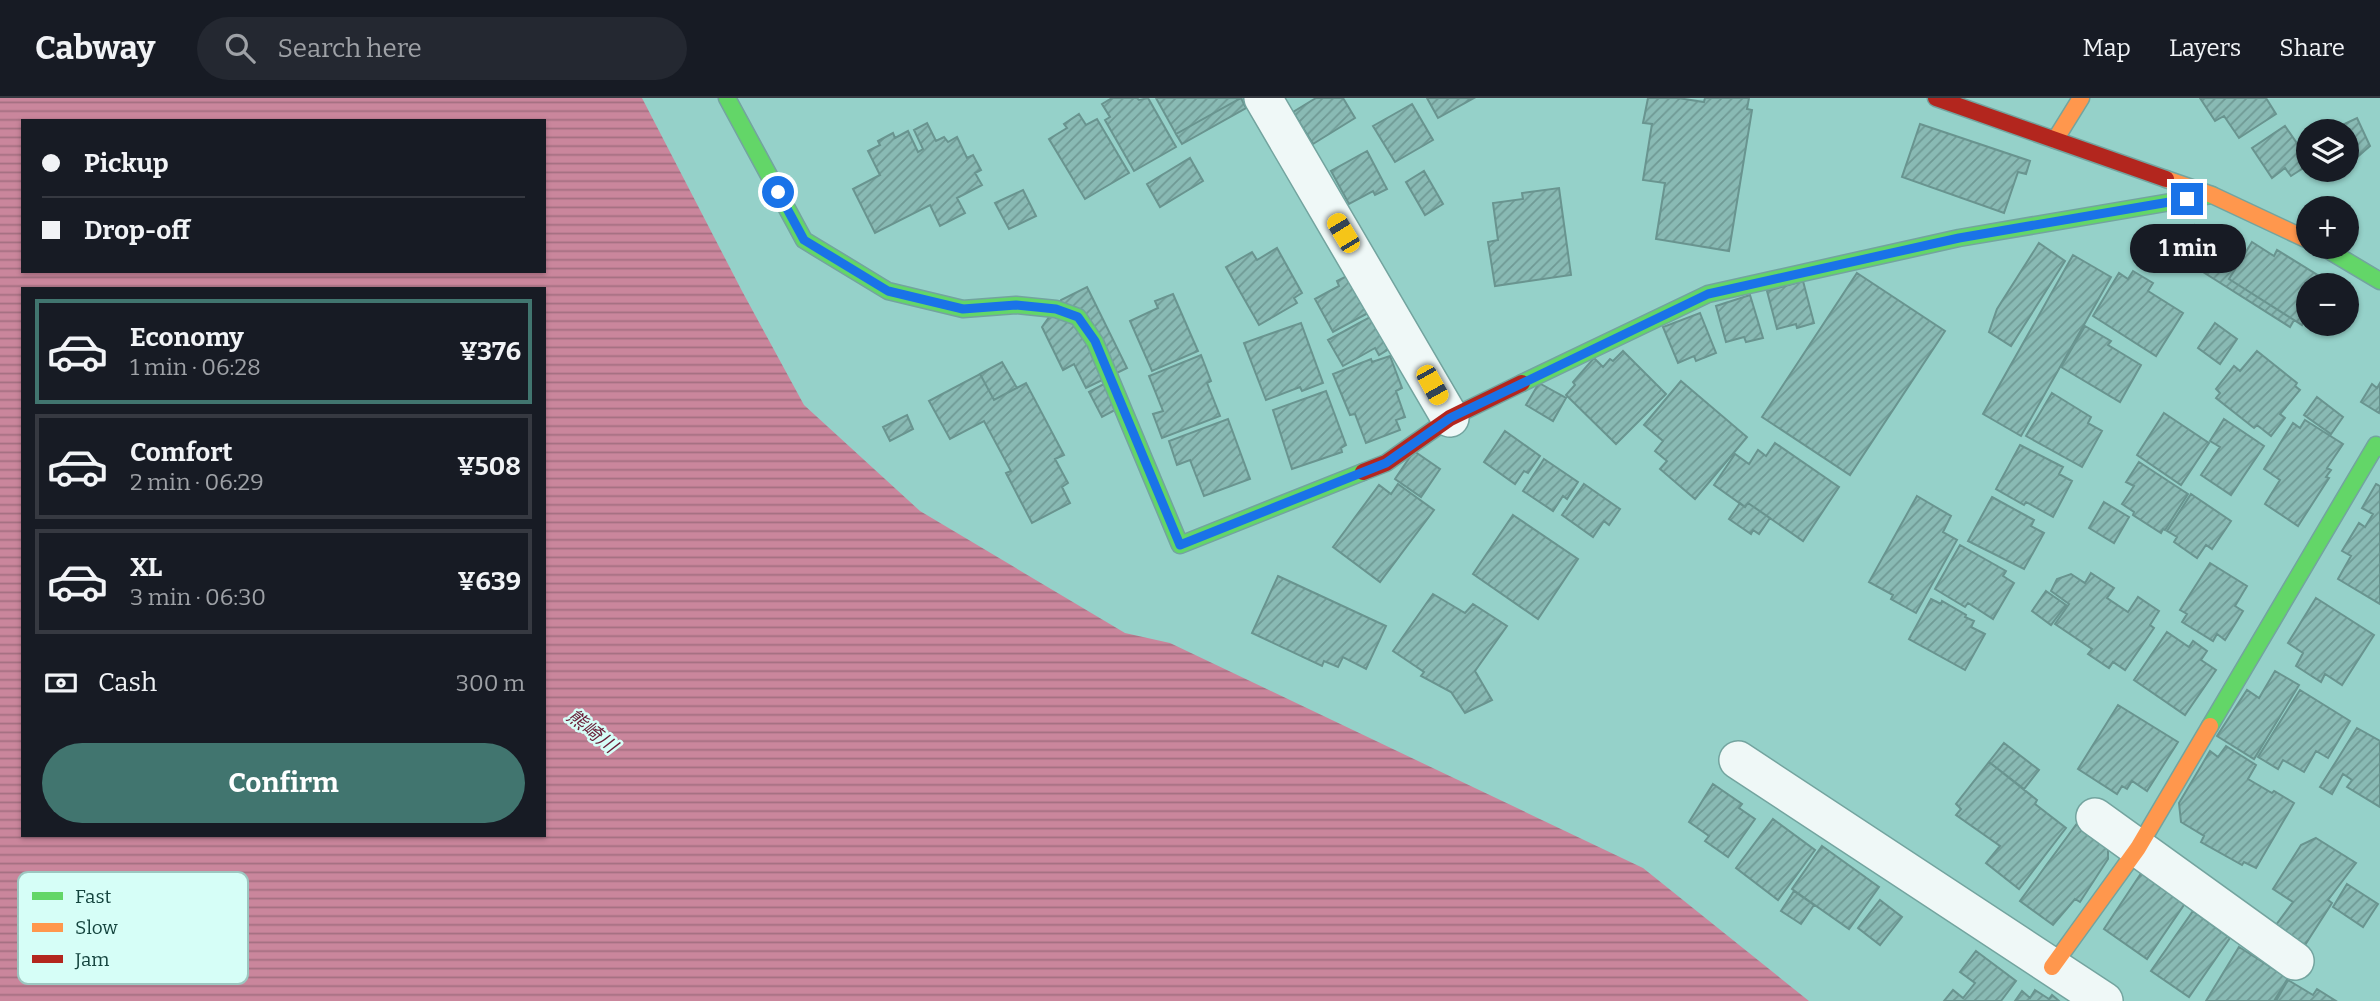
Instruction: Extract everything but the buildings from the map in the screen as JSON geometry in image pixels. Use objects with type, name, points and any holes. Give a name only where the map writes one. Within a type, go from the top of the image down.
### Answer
[{"type":"street","points":[[727,98],[804,240],[888,291],[963,309],[1034,306],[1056,309],[1078,317],[1095,341],[1180,545],[1386,463],[1450,418],[1708,294],[1959,238],[2212,195]]},
{"type":"street","points":[[1263,98],[1450,418]]},
{"type":"street","points":[[1936,98],[2212,195],[2296,234]]},
{"type":"street","points":[[2055,140],[2081,98]]},
{"type":"street","points":[[2343,259],[2380,281]]},
{"type":"street","points":[[2052,967],[2138,848],[2376,445],[2380,448]]},
{"type":"street","points":[[1738,760],[2104,1001]]},
{"type":"street","points":[[2095,817],[2295,961]]},
{"type":"water","name":"熊崎川","points":[[0,98],[642,98],[804,405],[920,511],[1125,633],[1170,643],[1643,868],[1809,1001],[0,1001]]},
{"type":"traffic: fast","points":[[727,98],[804,240],[888,291],[963,309],[1016,305],[1056,309],[1078,317],[1095,342],[1180,545],[1363,472]]},
{"type":"traffic: fast","points":[[1522,383],[1708,294],[1959,238],[2212,195]]},
{"type":"traffic: fast","points":[[2343,259],[2380,281]]},
{"type":"traffic: fast","points":[[2210,726],[2376,445],[2380,448]]},
{"type":"traffic: slow","points":[[2055,140],[2081,98]]},
{"type":"traffic: slow","points":[[2166,179],[2212,195],[2296,234]]},
{"type":"traffic: slow","points":[[2052,967],[2138,848],[2210,726]]},
{"type":"traffic: jam","points":[[1936,98],[2166,179]]},
{"type":"traffic: jam","points":[[1363,472],[1386,463],[1450,418],[1522,383]]},
{"type":"route","points":[[778,192],[804,240],[888,291],[963,309],[1034,306],[1056,309],[1078,317],[1095,341],[1180,545],[1386,463],[1450,418],[1708,294],[1959,238],[2187,199]]}]
